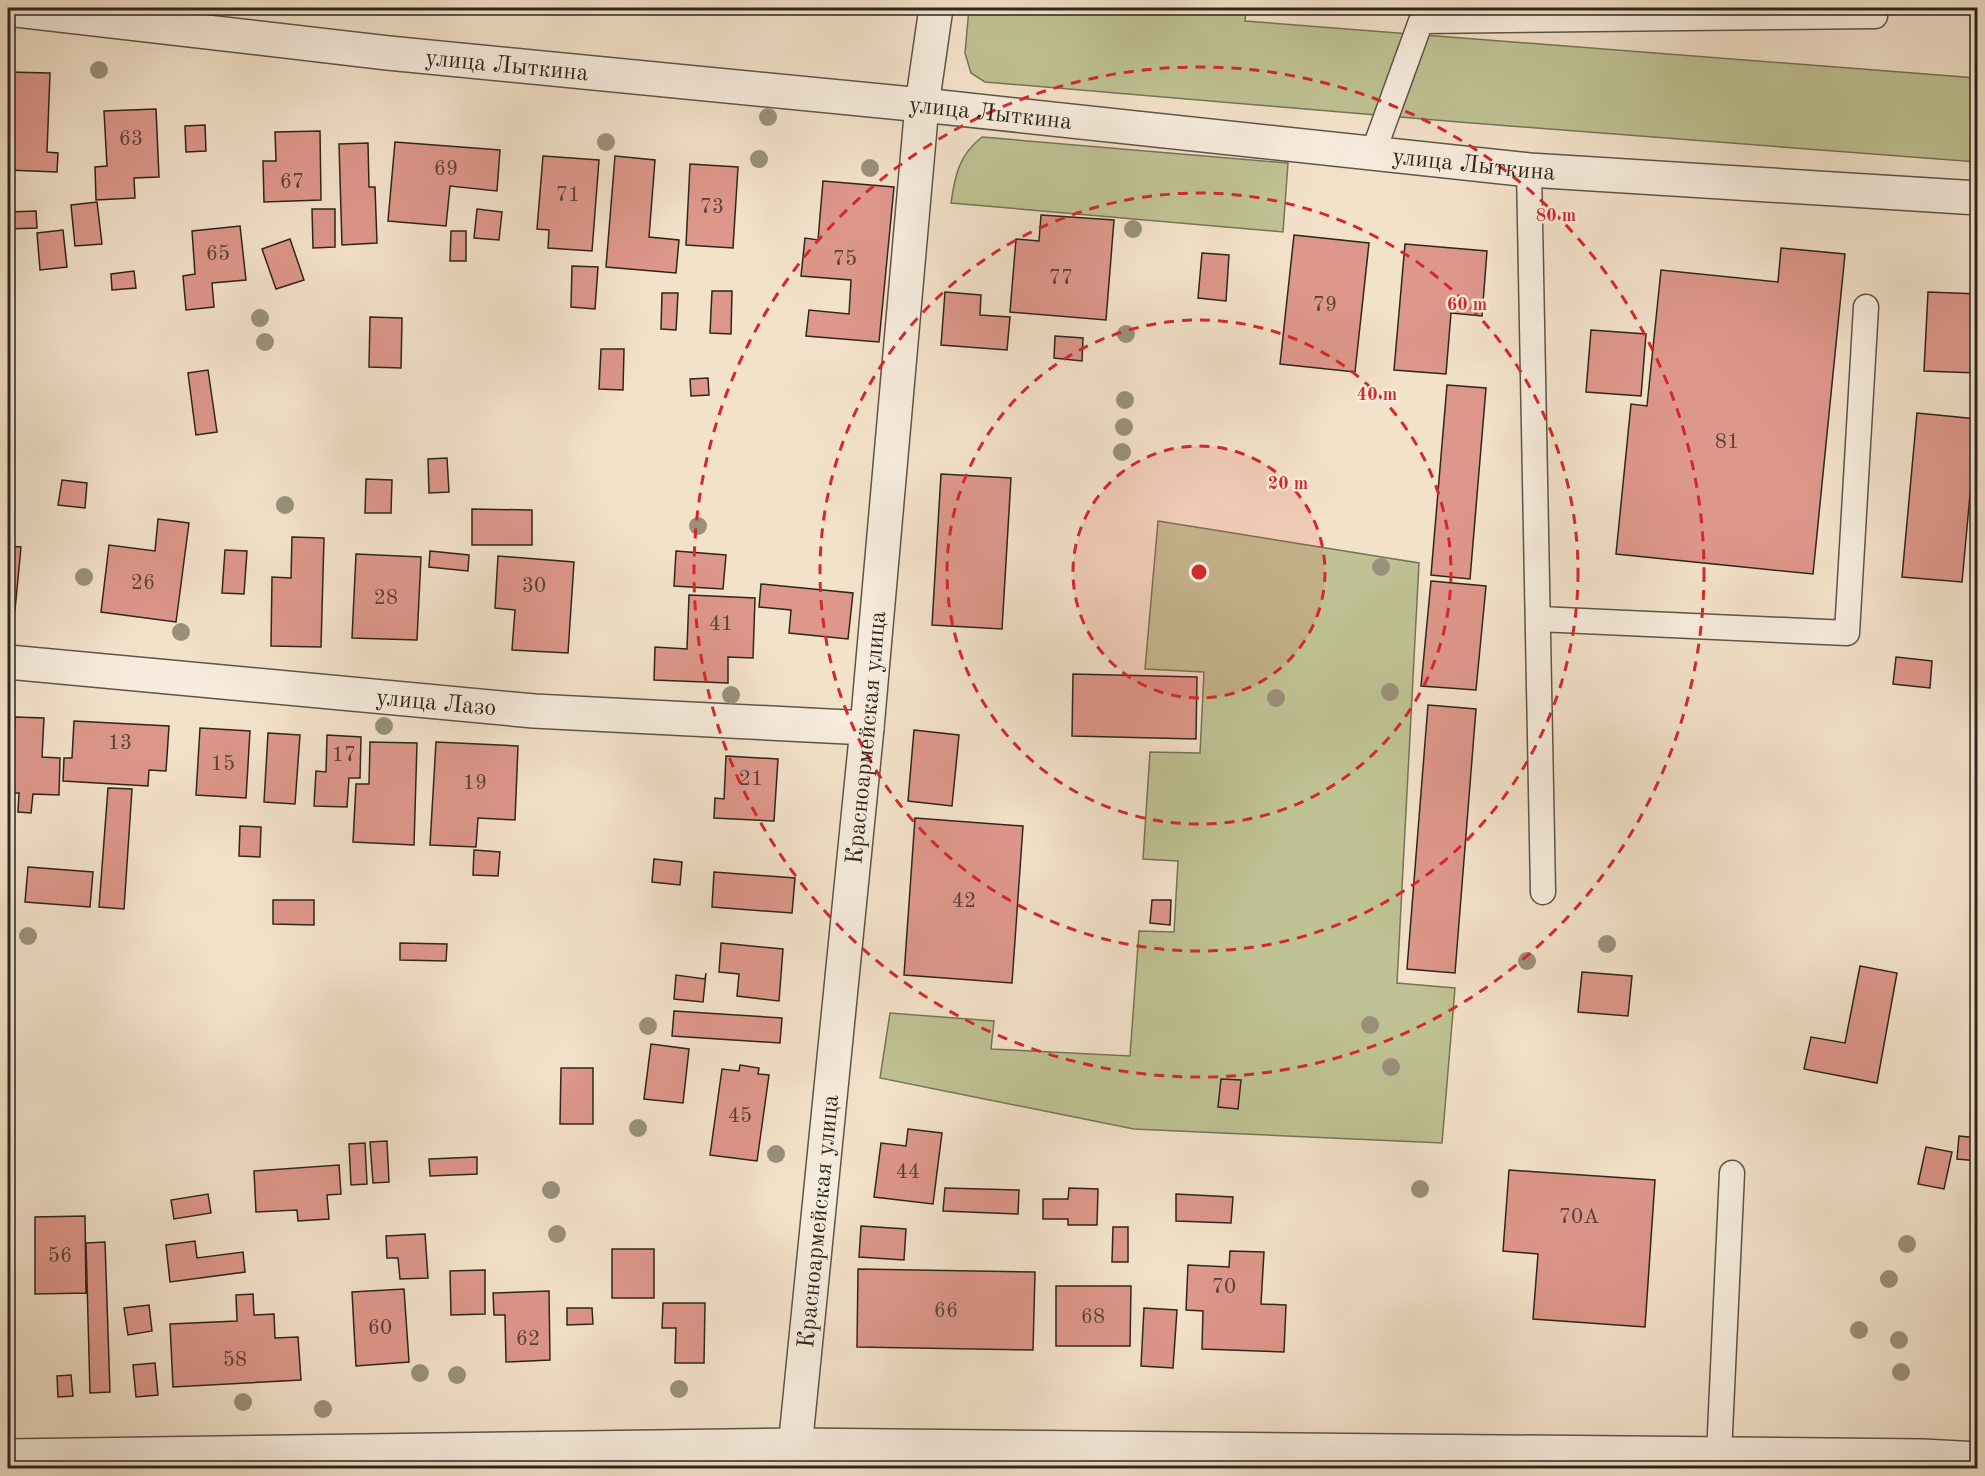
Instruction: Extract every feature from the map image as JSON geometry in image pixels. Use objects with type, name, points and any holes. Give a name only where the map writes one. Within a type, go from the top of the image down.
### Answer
[{"type":"street","name":"Красноармейская улица","points":[[793,1457],[867,728],[922,105],[936,8]]},
{"type":"street","name":"улица Лыткина","points":[[8,9],[388,53],[922,105],[1529,170],[1977,198]]},
{"type":"street","name":"улица Лазо","points":[[8,662],[534,711],[867,728]]},
{"type":"street","points":[[8,1456],[793,1457],[1719,1454],[1923,1456],[1977,1459]]},
{"type":"lane","points":[[1373,153],[1421,21],[1875,16]]},
{"type":"lane","points":[[1529,170],[1543,892]]},
{"type":"lane","points":[[1539,619],[1847,633],[1866,307]]},
{"type":"lane","points":[[1719,1454],[1731,1173]]},
{"type":"green space","points":[[969,8],[1246,8],[1245,21],[1977,78],[1977,162],[985,82],[971,73],[965,53]]},
{"type":"green space","points":[[982,137],[1288,163],[1283,232],[951,203],[959,166],[968,151]]},
{"type":"green space","points":[[1158,521],[1419,563],[1397,983],[1455,988],[1442,1143],[1134,1129],[880,1078],[890,1013],[994,1021],[991,1049],[1130,1056],[1139,931],[1174,932],[1178,861],[1143,859],[1150,752],[1200,753],[1204,672],[1145,669]]},
{"type":"green space","points":[[778,1462],[777,1468],[532,1468]]},
{"type":"building","points":[[8,72],[50,73],[47,152],[58,153],[57,172],[8,170]]},
{"type":"building","points":[[156,109],[159,177],[134,178],[135,198],[96,200],[95,167],[107,166],[104,111]]},
{"type":"building","points":[[205,125],[206,151],[186,152],[185,126]]},
{"type":"building","points":[[320,131],[321,200],[264,202],[263,161],[276,161],[275,132]]},
{"type":"building","points":[[395,142],[500,150],[497,191],[450,186],[446,226],[388,221]]},
{"type":"building","points":[[368,143],[369,187],[375,187],[377,243],[342,245],[339,144]]},
{"type":"building","points":[[543,156],[599,160],[592,251],[548,248],[549,230],[537,229]]},
{"type":"building","points":[[615,156],[655,160],[649,237],[679,240],[676,273],[606,267]]},
{"type":"building","points":[[690,164],[738,167],[733,248],[686,245]]},
{"type":"building","points":[[823,181],[894,187],[879,342],[806,336],[809,310],[849,314],[851,280],[801,276],[805,238],[818,240]]},
{"type":"building","points":[[97,202],[102,244],[75,246],[71,205]]},
{"type":"building","points":[[312,209],[335,209],[335,247],[313,248]]},
{"type":"building","points":[[477,209],[502,212],[499,240],[474,238]]},
{"type":"building","points":[[36,211],[37,228],[8,229],[8,212]]},
{"type":"building","points":[[1041,215],[1114,220],[1106,320],[1010,312],[1016,239],[1039,241]]},
{"type":"building","points":[[240,226],[246,280],[212,283],[214,307],[186,310],[183,276],[195,274],[192,231]]},
{"type":"building","points":[[63,230],[67,267],[40,270],[37,233]]},
{"type":"building","points":[[451,231],[466,231],[466,261],[450,261]]},
{"type":"building","points":[[1294,235],[1369,243],[1355,372],[1280,364]]},
{"type":"building","points":[[290,239],[304,280],[276,289],[262,249]]},
{"type":"building","points":[[1405,244],[1487,251],[1482,316],[1451,313],[1446,374],[1394,370]]},
{"type":"building","points":[[1781,248],[1845,254],[1813,574],[1616,554],[1631,404],[1647,406],[1661,270],[1778,282]]},
{"type":"building","points":[[1202,253],[1229,255],[1226,301],[1198,298]]},
{"type":"building","points":[[572,266],[598,267],[595,309],[571,307]]},
{"type":"building","points":[[134,271],[136,288],[112,290],[111,274]]},
{"type":"building","points":[[712,291],[732,291],[731,334],[710,333]]},
{"type":"building","points":[[945,292],[981,295],[980,315],[1010,317],[1007,350],[941,345]]},
{"type":"building","points":[[1928,292],[1978,294],[1977,373],[1924,371]]},
{"type":"building","points":[[662,293],[678,293],[676,330],[661,329]]},
{"type":"building","points":[[370,317],[402,318],[401,368],[369,367]]},
{"type":"building","points":[[1591,330],[1646,334],[1641,396],[1586,392]]},
{"type":"building","points":[[1055,336],[1083,338],[1082,361],[1054,358]]},
{"type":"building","points":[[601,349],[624,349],[623,390],[599,389]]},
{"type":"building","points":[[208,370],[217,432],[196,435],[188,373]]},
{"type":"building","points":[[708,378],[709,395],[691,396],[690,379]]},
{"type":"building","points":[[1447,385],[1486,388],[1470,579],[1431,575]]},
{"type":"building","points":[[1917,413],[1977,419],[1962,582],[1902,577]]},
{"type":"building","points":[[447,458],[449,492],[429,493],[428,459]]},
{"type":"building","points":[[941,474],[1011,478],[1002,629],[932,625]]},
{"type":"building","points":[[366,479],[392,480],[391,513],[365,513]]},
{"type":"building","points":[[62,480],[87,483],[85,508],[58,505]]},
{"type":"building","points":[[472,509],[532,510],[532,545],[472,545]]},
{"type":"building","points":[[158,519],[189,523],[176,622],[101,612],[109,545],[155,551]]},
{"type":"building","points":[[292,537],[324,538],[321,647],[271,646],[272,577],[291,578]]},
{"type":"building","points":[[8,546],[21,547],[15,610],[8,609]]},
{"type":"building","points":[[225,550],[247,551],[244,594],[222,593]]},
{"type":"building","points":[[430,551],[469,555],[468,571],[429,567]]},
{"type":"building","points":[[676,551],[726,555],[723,589],[674,586]]},
{"type":"building","points":[[356,554],[421,557],[417,640],[352,638]]},
{"type":"building","points":[[498,556],[574,562],[568,653],[512,650],[515,610],[495,608]]},
{"type":"building","points":[[1431,581],[1486,586],[1476,690],[1421,686]]},
{"type":"building","points":[[761,584],[853,593],[848,639],[789,633],[791,610],[759,607]]},
{"type":"building","points":[[689,595],[755,598],[753,658],[728,657],[728,683],[654,680],[655,647],[687,649]]},
{"type":"building","points":[[1896,657],[1932,661],[1930,688],[1893,684]]},
{"type":"building","points":[[1073,674],[1197,677],[1196,739],[1072,736]]},
{"type":"building","points":[[1428,705],[1476,709],[1455,973],[1407,969]]},
{"type":"building","points":[[15,717],[44,718],[42,757],[60,758],[59,795],[33,794],[31,813],[18,812],[19,793],[11,793]]},
{"type":"building","points":[[74,721],[169,726],[166,771],[149,770],[148,786],[63,781],[64,758],[72,758]]},
{"type":"building","points":[[200,728],[250,731],[246,798],[196,795]]},
{"type":"building","points":[[914,730],[959,735],[952,806],[908,801]]},
{"type":"building","points":[[268,733],[300,735],[295,804],[264,802]]},
{"type":"building","points":[[327,735],[361,737],[360,778],[349,778],[347,807],[314,806],[316,771],[326,772]]},
{"type":"building","points":[[370,742],[417,743],[414,845],[353,842],[356,784],[369,784]]},
{"type":"building","points":[[436,742],[518,746],[515,820],[478,818],[476,847],[430,845]]},
{"type":"building","points":[[726,756],[778,759],[774,821],[714,818],[715,798],[724,799]]},
{"type":"building","points":[[108,788],[132,789],[124,909],[99,907]]},
{"type":"building","points":[[915,818],[1023,826],[1012,983],[904,975]]},
{"type":"building","points":[[240,826],[261,827],[260,857],[239,856]]},
{"type":"building","points":[[8,830],[10,858],[8,858]]},
{"type":"building","points":[[474,850],[500,852],[498,876],[473,875]]},
{"type":"building","points":[[654,859],[682,862],[680,885],[652,882]]},
{"type":"building","points":[[28,867],[93,872],[90,907],[25,902]]},
{"type":"building","points":[[714,872],[795,878],[792,913],[712,907]]},
{"type":"building","points":[[273,900],[314,900],[314,925],[273,924]]},
{"type":"building","points":[[1152,900],[1171,900],[1170,925],[1150,923]]},
{"type":"building","points":[[400,943],[447,944],[446,961],[400,960]]},
{"type":"building","points":[[721,943],[783,949],[779,1001],[737,996],[739,974],[719,972]]},
{"type":"building","points":[[1860,966],[1897,973],[1877,1083],[1804,1069],[1811,1037],[1845,1043]]},
{"type":"building","points":[[1582,972],[1632,976],[1628,1016],[1578,1012]]},
{"type":"building","points":[[706,973],[703,1002],[674,999],[676,975],[705,979]]},
{"type":"building","points":[[674,1011],[782,1018],[780,1043],[672,1036]]},
{"type":"building","points":[[651,1044],[689,1049],[683,1103],[644,1099]]},
{"type":"building","points":[[740,1065],[759,1068],[758,1074],[769,1075],[757,1161],[710,1155],[722,1069],[739,1071]]},
{"type":"building","points":[[561,1068],[593,1068],[593,1124],[560,1124]]},
{"type":"building","points":[[1221,1079],[1241,1080],[1238,1109],[1218,1107]]},
{"type":"building","points":[[908,1129],[942,1133],[933,1204],[874,1197],[881,1143],[906,1146]]},
{"type":"building","points":[[1959,1136],[1978,1138],[1978,1161],[1957,1159]]},
{"type":"building","points":[[387,1141],[389,1182],[373,1183],[370,1142]]},
{"type":"building","points":[[365,1143],[367,1184],[351,1185],[349,1144]]},
{"type":"building","points":[[1926,1147],[1952,1152],[1944,1189],[1918,1184]]},
{"type":"building","points":[[477,1157],[477,1174],[430,1176],[429,1159]]},
{"type":"building","points":[[339,1165],[341,1194],[327,1195],[329,1219],[298,1221],[297,1210],[256,1212],[254,1171]]},
{"type":"building","points":[[1509,1170],[1655,1180],[1645,1327],[1533,1319],[1538,1254],[1503,1251]]},
{"type":"building","points":[[945,1188],[1019,1190],[1018,1214],[943,1211]]},
{"type":"building","points":[[1069,1188],[1098,1189],[1097,1225],[1068,1225],[1068,1219],[1043,1219],[1043,1199],[1068,1199]]},
{"type":"building","points":[[208,1194],[211,1213],[174,1219],[171,1200]]},
{"type":"building","points":[[1176,1194],[1233,1197],[1231,1223],[1176,1221]]},
{"type":"building","points":[[85,1216],[86,1293],[35,1294],[35,1217]]},
{"type":"building","points":[[861,1226],[906,1229],[904,1260],[859,1257]]},
{"type":"building","points":[[1113,1227],[1128,1227],[1128,1262],[1112,1262]]},
{"type":"building","points":[[425,1234],[428,1278],[400,1279],[398,1258],[387,1258],[386,1236]]},
{"type":"building","points":[[195,1241],[197,1258],[243,1252],[245,1272],[170,1282],[166,1245]]},
{"type":"building","points":[[105,1242],[110,1392],[90,1393],[86,1243]]},
{"type":"building","points":[[612,1249],[654,1249],[654,1298],[612,1298]]},
{"type":"building","points":[[1230,1251],[1264,1252],[1261,1304],[1286,1305],[1284,1352],[1202,1349],[1203,1311],[1186,1310],[1188,1265],[1229,1267]]},
{"type":"building","points":[[858,1269],[1035,1272],[1033,1350],[857,1347]]},
{"type":"building","points":[[485,1270],[485,1314],[451,1315],[450,1271]]},
{"type":"building","points":[[1056,1286],[1131,1286],[1130,1346],[1056,1346]]},
{"type":"building","points":[[404,1289],[409,1362],[356,1366],[352,1292]]},
{"type":"building","points":[[549,1291],[550,1360],[506,1362],[505,1315],[494,1315],[493,1293]]},
{"type":"building","points":[[253,1294],[254,1315],[274,1314],[275,1338],[298,1337],[301,1380],[173,1387],[170,1324],[237,1321],[236,1295]]},
{"type":"building","points":[[663,1303],[705,1303],[704,1363],[675,1363],[676,1328],[662,1328]]},
{"type":"building","points":[[149,1305],[152,1331],[128,1335],[124,1308]]},
{"type":"building","points":[[567,1308],[592,1308],[593,1324],[567,1325]]},
{"type":"building","points":[[1144,1308],[1177,1310],[1173,1368],[1141,1366]]},
{"type":"building","points":[[155,1363],[158,1395],[136,1397],[133,1365]]},
{"type":"building","points":[[71,1375],[73,1396],[58,1397],[57,1376]]}]
